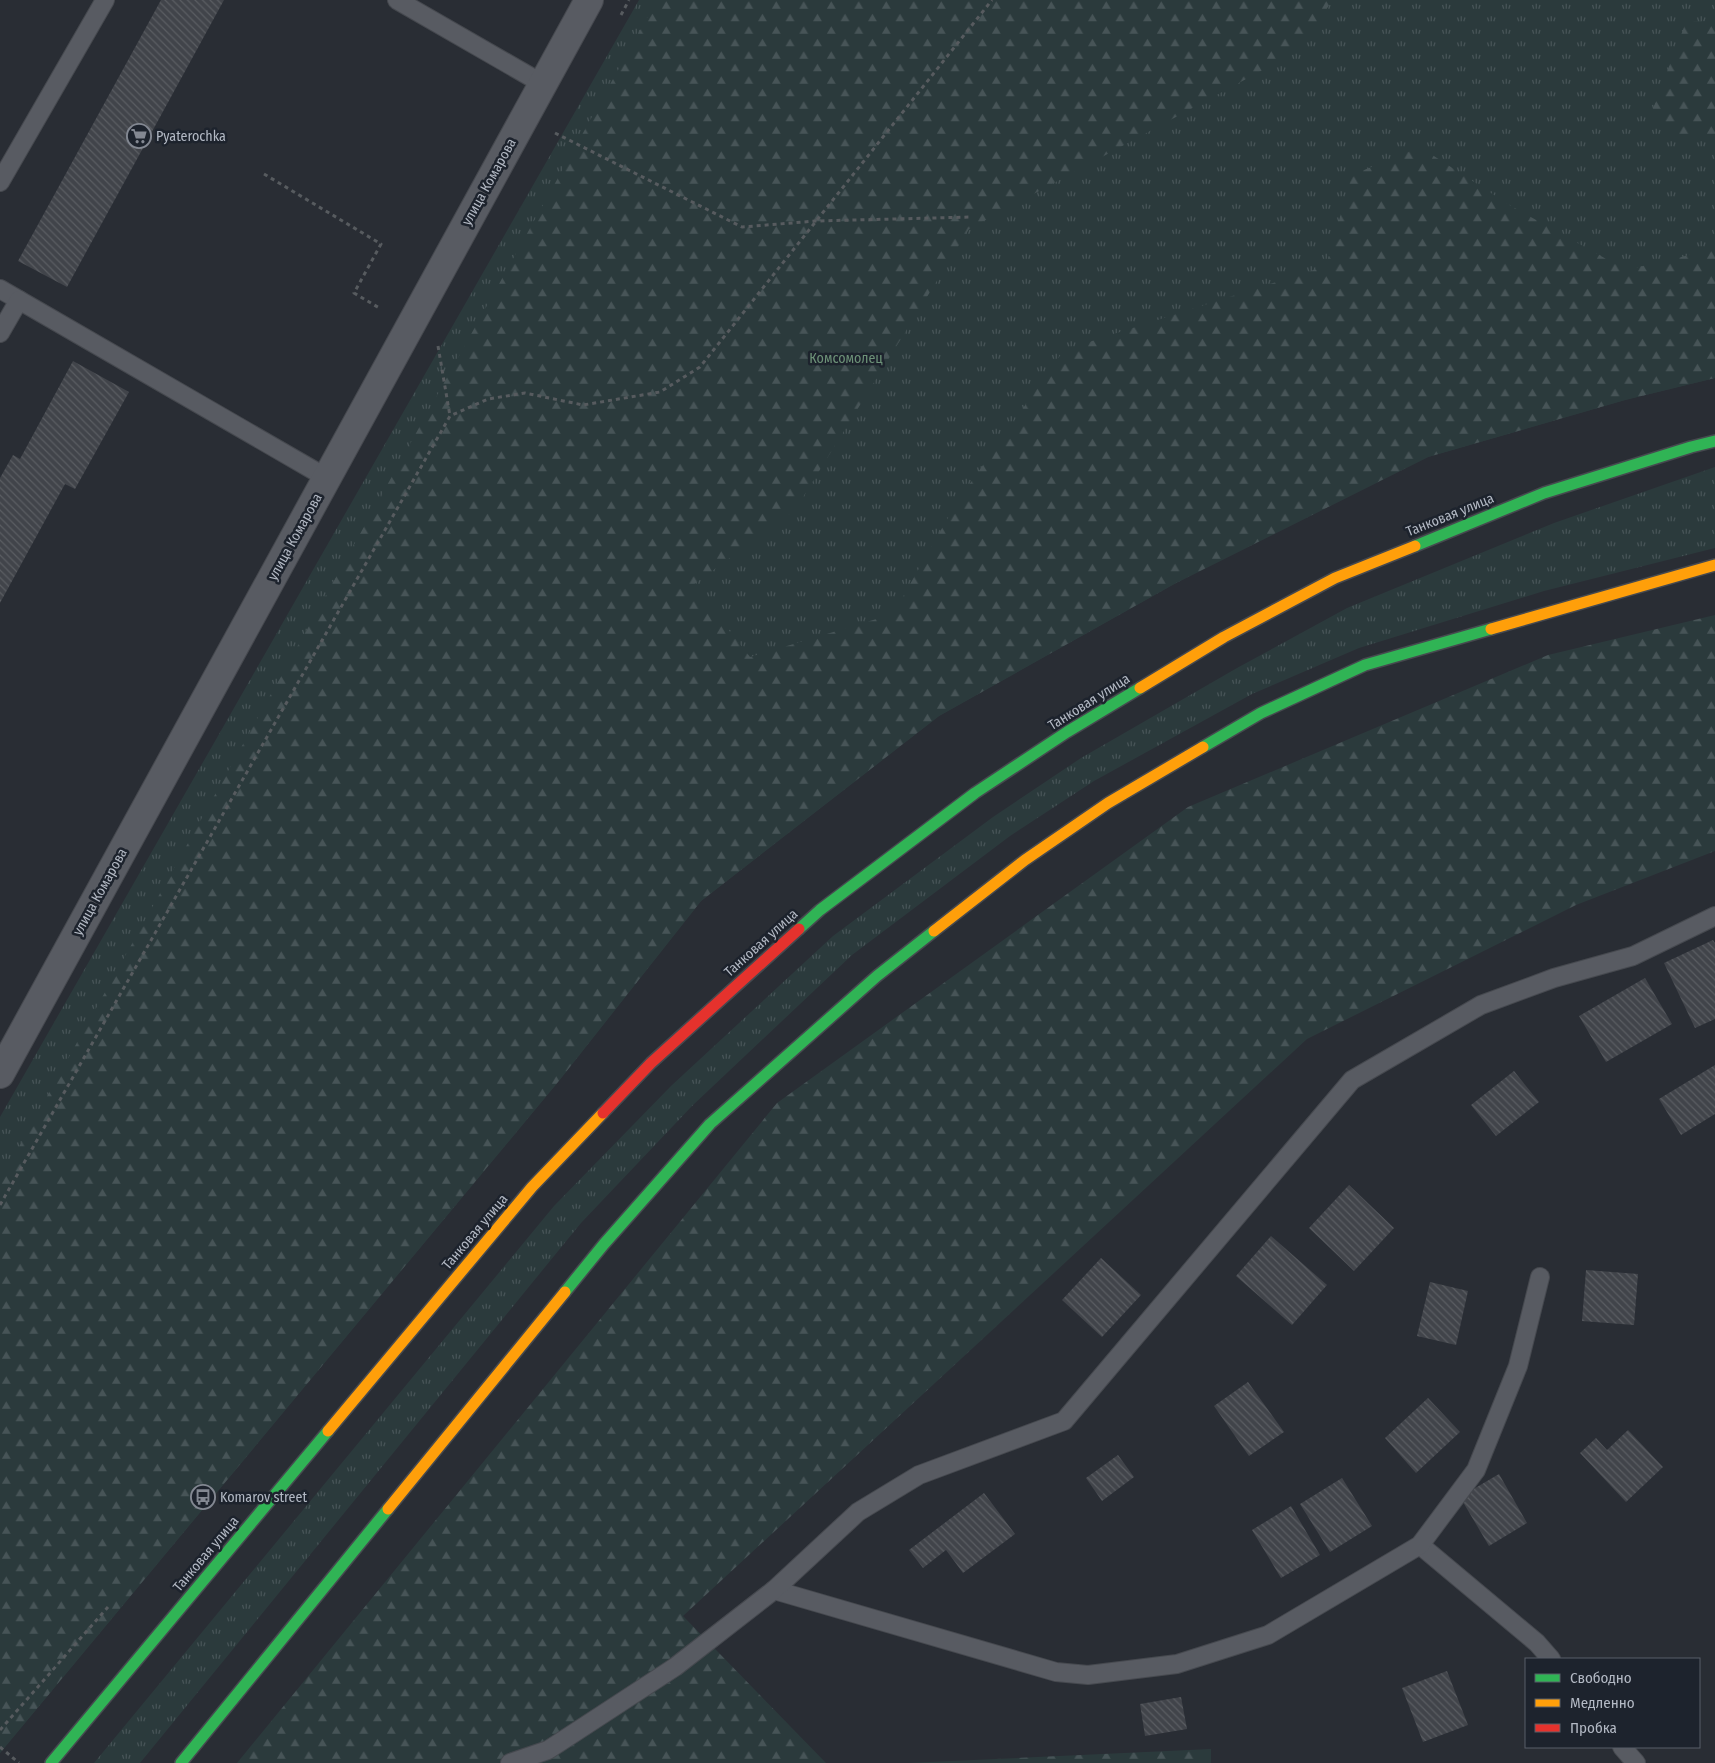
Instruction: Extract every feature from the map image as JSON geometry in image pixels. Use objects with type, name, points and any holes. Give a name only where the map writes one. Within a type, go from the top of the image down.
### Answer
[{"type":"main road","name":"Танковая улица","points":[[51,1763],[532,1187],[651,1063],[820,910],[975,793],[1067,732],[1224,637],[1335,578],[1544,493],[1691,446],[1715,441]]},
{"type":"main road","points":[[181,1763],[604,1244],[703,1132],[893,964],[1025,860],[1108,803],[1261,713],[1365,665],[1715,565]]},
{"type":"street","name":"улица Комарова","points":[[0,1074],[589,0]]},
{"type":"lane","points":[[0,182],[105,0]]},
{"type":"lane","points":[[397,0],[543,84]]},
{"type":"lane","points":[[0,289],[327,478]]},
{"type":"lane","points":[[0,332],[19,300]]},
{"type":"lane","points":[[510,1763],[548,1750],[675,1667],[774,1590],[858,1512],[919,1475],[1064,1421],[1352,1080],[1482,1004],[1554,978],[1633,956],[1715,916]]},
{"type":"lane","points":[[774,1590],[1056,1672],[1088,1675],[1177,1664],[1268,1635],[1420,1545],[1476,1470],[1518,1366],[1540,1277]]},
{"type":"lane","points":[[1420,1545],[1538,1643],[1550,1658]]},
{"type":"lane","points":[[1623,1748],[1636,1763]]},
{"type":"path","points":[[620,17],[629,0]]},
{"type":"path","points":[[0,1205],[450,416],[488,399],[525,393],[583,405],[660,392],[700,367],[992,0]]},
{"type":"path","points":[[559,125],[555,133],[742,227],[816,222],[972,217]]},
{"type":"path","points":[[264,174],[380,244],[354,293],[438,343],[450,416]]},
{"type":"path","points":[[0,1730],[108,1607]]},
{"type":"path","points":[[0,1747],[19,1763]]},
{"type":"green space","name":"Комсомолец","points":[[639,0],[1715,0],[1715,378],[1625,400],[1428,457],[1176,583],[939,716],[701,901],[558,1082],[0,1753],[0,1117]]},
{"type":"green space","name":"Комсомолец","points":[[657,0],[1333,0],[1294,53],[969,229],[795,510],[693,585],[750,657],[893,614],[957,502],[1064,350],[1326,266],[1352,175],[1420,147],[1511,206],[1626,270],[1715,249],[1715,378],[1625,400],[1428,457],[1176,583],[939,716],[701,901],[558,1082],[0,1753],[0,1181]]},
{"type":"green space","points":[[1715,21],[1715,135],[1684,141],[1652,111],[1686,22]]},
{"type":"green space","points":[[1715,467],[1715,548],[1544,591],[1359,648],[1252,694],[1094,781],[1010,836],[852,955],[692,1106],[581,1223],[140,1763],[94,1763],[554,1206],[671,1086],[833,936],[993,817],[1081,758],[1237,668],[1347,608],[1554,523]]},
{"type":"green space","points":[[1715,615],[1715,851],[1576,905],[1307,1039],[683,1616],[826,1763],[237,1763],[777,1103],[1188,807],[1548,655]]},
{"type":"green space","points":[[1211,1749],[1211,1763],[908,1763]]},
{"type":"building","points":[[161,0],[224,0],[67,287],[18,261]]},
{"type":"building","points":[[73,361],[129,392],[75,489],[65,484],[0,603],[0,478],[13,455],[20,459]]},
{"type":"building","points":[[1713,940],[1715,943],[1715,1019],[1695,1028],[1664,963]]},
{"type":"building","points":[[1645,978],[1672,1024],[1606,1062],[1579,1016]]},
{"type":"building","points":[[1715,1065],[1715,1114],[1681,1135],[1659,1099]]},
{"type":"building","points":[[1514,1071],[1539,1102],[1496,1136],[1471,1105]]},
{"type":"building","points":[[1349,1185],[1394,1228],[1354,1271],[1309,1228]]},
{"type":"building","points":[[1271,1236],[1327,1285],[1292,1325],[1236,1276]]},
{"type":"building","points":[[1101,1258],[1141,1295],[1102,1337],[1062,1300]]},
{"type":"building","points":[[1586,1270],[1638,1274],[1634,1325],[1582,1321]]},
{"type":"building","points":[[1430,1282],[1468,1291],[1456,1345],[1417,1336]]},
{"type":"building","points":[[1248,1382],[1284,1432],[1249,1456],[1214,1406]]},
{"type":"building","points":[[1428,1398],[1460,1432],[1416,1473],[1385,1438]]},
{"type":"building","points":[[1628,1430],[1663,1467],[1626,1502],[1580,1453],[1596,1438],[1607,1450]]},
{"type":"building","points":[[1118,1455],[1134,1477],[1102,1501],[1086,1478]]},
{"type":"building","points":[[1499,1474],[1527,1523],[1489,1546],[1460,1497]]},
{"type":"building","points":[[1342,1478],[1372,1526],[1330,1552],[1300,1504]]},
{"type":"building","points":[[984,1493],[1015,1534],[963,1573],[946,1550],[923,1568],[909,1550]]},
{"type":"building","points":[[1291,1506],[1320,1555],[1281,1578],[1252,1530]]},
{"type":"building","points":[[1447,1671],[1468,1725],[1423,1742],[1402,1688]]},
{"type":"building","points":[[1181,1697],[1187,1729],[1145,1736],[1140,1704]]},
{"type":"traffic: fast","points":[[1415,546],[1544,493],[1715,441]]},
{"type":"traffic: fast","points":[[1203,747],[1261,713],[1365,665],[1491,629]]},
{"type":"traffic: fast","points":[[799,929],[820,910],[975,793],[1067,732],[1140,688]]},
{"type":"traffic: fast","points":[[565,1292],[604,1244],[710,1124],[877,976],[934,931]]},
{"type":"traffic: fast","points":[[51,1763],[328,1431]]},
{"type":"traffic: fast","points":[[181,1763],[388,1509]]},
{"type":"traffic: slow","points":[[1140,688],[1224,637],[1335,578],[1415,546]]},
{"type":"traffic: slow","points":[[1491,629],[1715,565]]},
{"type":"traffic: slow","points":[[934,931],[1025,860],[1108,803],[1203,747]]},
{"type":"traffic: slow","points":[[328,1431],[532,1187],[603,1113]]},
{"type":"traffic: slow","points":[[388,1509],[565,1292]]},
{"type":"traffic: jam","points":[[603,1113],[651,1063],[799,929]]},
{"type":"place","name":"Pyaterochka","points":[[139,136]]},
{"type":"place","name":"Komarov street","points":[[203,1497]]}]
